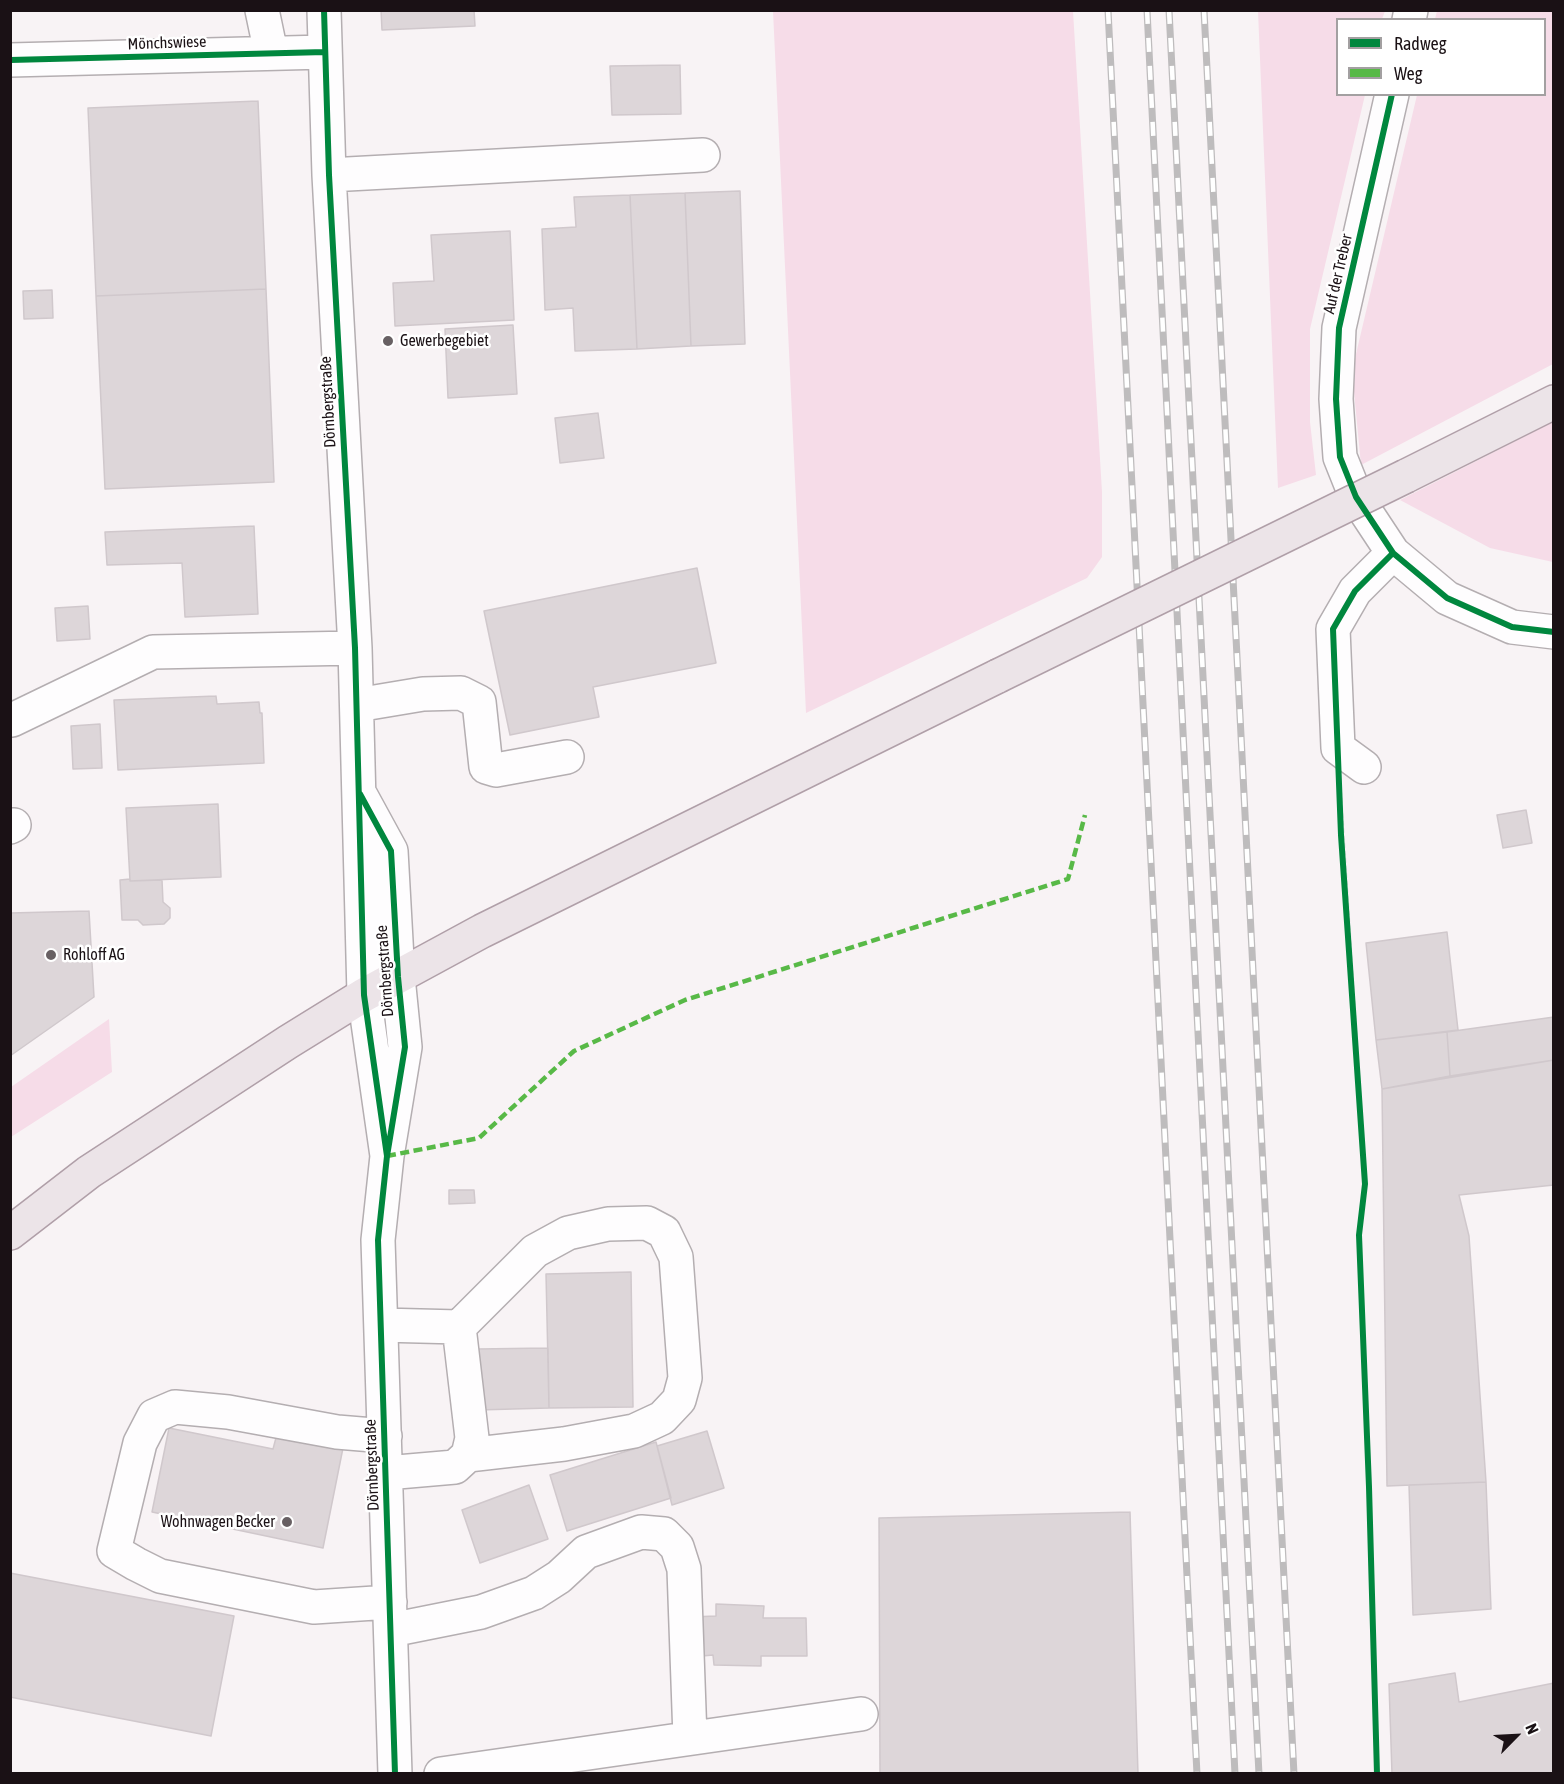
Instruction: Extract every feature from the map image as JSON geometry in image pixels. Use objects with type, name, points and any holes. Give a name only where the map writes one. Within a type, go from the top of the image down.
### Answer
[{"type":"main road","points":[[10,1233],[89,1172],[288,1042],[398,976],[482,931],[1554,402]]},
{"type":"street","points":[[262,10],[271,53]]},
{"type":"street","name":"Dörnbergstraße","points":[[324,10],[329,175],[355,648],[364,995],[387,1155]]},
{"type":"street","name":"Mönchswiese","points":[[10,60],[325,52]]},
{"type":"street","name":"Auf der Treber","points":[[1392,96],[1339,328],[1336,399],[1340,457],[1356,497],[1393,553],[1447,597],[1512,627],[1554,632]]},
{"type":"street","points":[[329,175],[703,155]]},
{"type":"street","points":[[1364,767],[1338,748],[1333,629],[1355,591],[1393,553]]},
{"type":"street","points":[[12,720],[153,652],[355,648]]},
{"type":"street","points":[[357,705],[423,694],[461,693],[478,702],[486,767],[496,771],[567,757]]},
{"type":"street","name":"Dörnbergstraße","points":[[358,791],[391,851],[398,976],[405,1047],[387,1155],[378,1240],[395,1773]]},
{"type":"street","points":[[381,1325],[459,1327],[535,1251],[568,1233],[608,1224],[647,1223],[664,1233],[676,1257],[686,1378],[679,1400],[662,1418],[634,1431],[564,1444],[468,1455]]},
{"type":"street","points":[[386,1473],[455,1467],[468,1455],[472,1438],[459,1327]]},
{"type":"street","points":[[385,1436],[337,1432],[228,1412],[175,1407],[164,1411],[154,1416],[140,1443],[114,1551],[160,1576],[314,1607],[390,1616],[481,1612],[534,1593],[559,1577],[586,1552],[641,1532],[664,1534],[677,1547],[684,1569],[690,1738]]},
{"type":"street","points":[[441,1773],[861,1714]]},
{"type":"path","points":[[1338,748],[1341,835],[1365,1184],[1359,1235],[1369,1487]]},
{"type":"shaded area","points":[[773,11],[1073,11],[1102,492],[1102,557],[1087,578],[806,713]]},
{"type":"shaded area","points":[[1258,11],[1385,11],[1382,18],[1336,18],[1336,96],[1365,96],[1310,329],[1310,422],[1316,475],[1278,488]]},
{"type":"shaded area","points":[[1437,11],[1553,11],[1553,364],[1361,465],[1352,371],[1417,96],[1546,96],[1546,18],[1435,18]]},
{"type":"shaded area","points":[[1553,422],[1553,562],[1490,548],[1400,500]]},
{"type":"shaded area","points":[[109,1019],[112,1072],[11,1137],[11,1087]]},
{"type":"building","points":[[381,10],[474,10],[475,26],[382,30]]},
{"type":"building","points":[[680,65],[681,114],[612,115],[610,66]]},
{"type":"building","points":[[258,101],[266,289],[96,296],[88,108]]},
{"type":"building","points":[[740,191],[745,344],[691,346],[685,193]]},
{"type":"building","points":[[685,193],[691,346],[637,349],[630,195]]},
{"type":"building","points":[[630,195],[637,349],[575,351],[573,308],[545,310],[542,229],[576,227],[574,197]]},
{"type":"building","points":[[510,231],[514,320],[395,326],[393,283],[434,281],[431,235]]},
{"type":"building","points":[[266,289],[274,482],[105,489],[96,296]]},
{"type":"building","points":[[52,290],[53,318],[24,319],[23,291]]},
{"type":"building","points":[[513,325],[517,394],[448,398],[445,329]]},
{"type":"building","points":[[598,413],[604,458],[560,463],[555,418]]},
{"type":"building","points":[[254,526],[258,614],[185,617],[182,563],[107,565],[105,532]]},
{"type":"building","points":[[697,568],[716,663],[593,687],[599,717],[510,735],[484,611]]},
{"type":"building","points":[[88,606],[90,639],[57,641],[55,608]]},
{"type":"building","points":[[216,696],[217,704],[259,702],[260,713],[262,713],[264,763],[118,770],[114,700]]},
{"type":"building","points":[[100,724],[102,768],[73,769],[71,726]]},
{"type":"building","points":[[218,804],[221,877],[130,881],[126,808]]},
{"type":"building","points":[[1526,810],[1532,843],[1503,848],[1497,815]]},
{"type":"building","points":[[130,879],[130,881],[162,880],[163,902],[170,908],[170,918],[164,924],[143,925],[138,920],[122,920],[120,880]]},
{"type":"building","name":"Rohloff AG","points":[[89,911],[94,997],[10,1056],[10,913]]},
{"type":"building","points":[[1447,932],[1458,1030],[1376,1040],[1366,943]]},
{"type":"building","points":[[1554,1017],[1554,1060],[1450,1076],[1447,1032]]},
{"type":"building","points":[[1447,1032],[1450,1076],[1382,1089],[1376,1040]]},
{"type":"building","points":[[1554,1060],[1554,1185],[1459,1195],[1469,1236],[1486,1482],[1387,1486],[1382,1089]]},
{"type":"building","points":[[449,1190],[474,1190],[475,1203],[449,1204]]},
{"type":"building","points":[[631,1272],[633,1407],[549,1408],[546,1274]]},
{"type":"building","points":[[548,1348],[549,1408],[478,1410],[477,1349]]},
{"type":"building","points":[[169,1428],[273,1449],[277,1434],[343,1448],[323,1548],[152,1512]]},
{"type":"building","points":[[707,1431],[724,1488],[672,1505],[657,1446]]},
{"type":"building","points":[[656,1442],[671,1498],[567,1531],[550,1475]]},
{"type":"building","points":[[1486,1482],[1491,1609],[1413,1615],[1409,1485]]},
{"type":"building","points":[[529,1485],[548,1539],[480,1563],[462,1510]]},
{"type":"building","points":[[1130,1512],[1138,1774],[880,1774],[879,1518]]},
{"type":"building","points":[[10,1573],[234,1616],[211,1736],[10,1697]]},
{"type":"building","points":[[716,1604],[764,1606],[763,1618],[806,1618],[807,1656],[761,1656],[761,1666],[714,1665],[713,1655],[692,1657],[691,1617],[716,1616]]},
{"type":"building","points":[[1455,1673],[1459,1702],[1554,1683],[1554,1774],[1392,1774],[1389,1684]]},
{"type":"railway","points":[[1108,10],[1197,1774]]},
{"type":"railway","points":[[1147,10],[1235,1774]]},
{"type":"railway","points":[[1169,10],[1259,1774]]},
{"type":"railway","points":[[1204,10],[1294,1774]]},
{"type":"marked path","points":[[387,1156],[479,1138],[574,1051],[685,1000],[1068,879],[1085,815]]},
{"type":"cycle path","points":[[324,10],[329,175],[355,648],[364,995],[387,1156]]},
{"type":"cycle path","points":[[10,60],[325,52]]},
{"type":"cycle path","points":[[1392,96],[1339,328],[1336,399],[1340,457],[1356,497],[1393,553],[1447,598],[1512,627],[1554,632]]},
{"type":"cycle path","points":[[1377,1774],[1359,1235],[1365,1184],[1341,835],[1333,629],[1355,591],[1393,553]]},
{"type":"cycle path","points":[[360,794],[391,851],[398,977],[405,1047],[387,1156],[378,1240],[395,1774]]},
{"type":"place","name":"Gewerbegebiet","points":[[388,341]]},
{"type":"place","name":"Rohloff AG","points":[[51,955]]},
{"type":"place","name":"Wohnwagen Becker","points":[[287,1522]]}]
